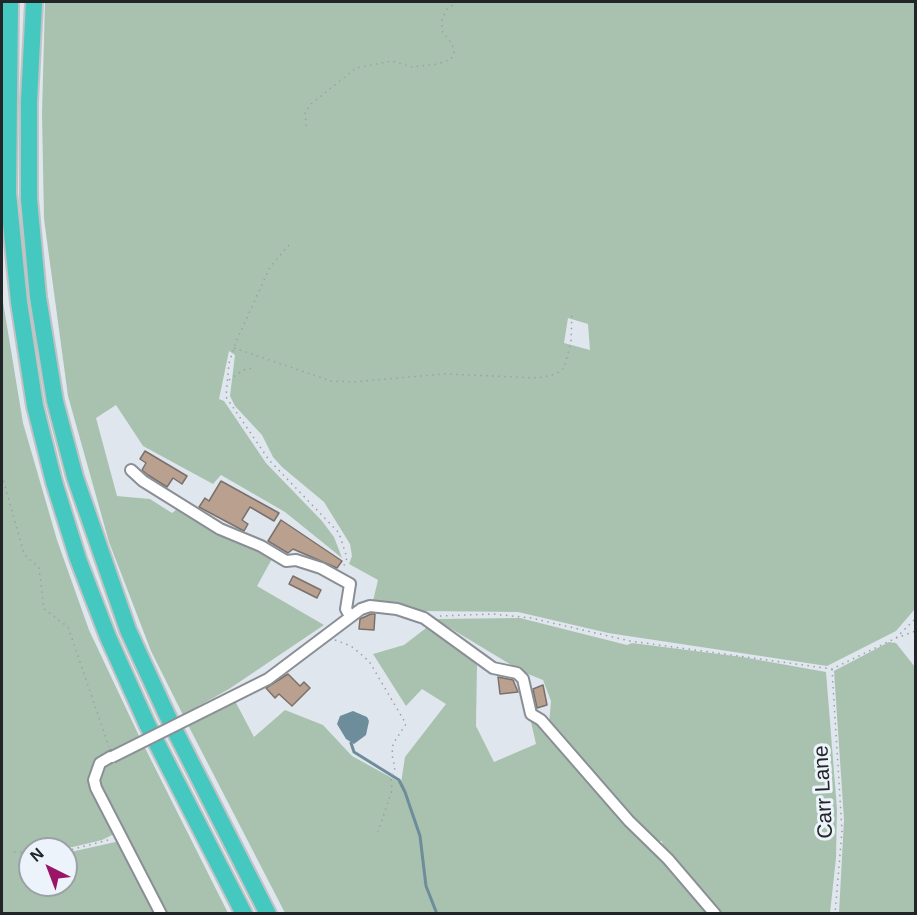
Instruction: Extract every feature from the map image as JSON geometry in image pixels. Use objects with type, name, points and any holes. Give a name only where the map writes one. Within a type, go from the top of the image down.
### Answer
[{"type":"highway","points":[[10,4],[8,194],[19,302],[34,406],[78,559],[108,637],[147,724],[244,914]]},
{"type":"highway","points":[[33,8],[28,100],[29,199],[38,297],[55,401],[75,477],[128,630],[167,715],[268,914]]},
{"type":"street","points":[[131,470],[137,477],[198,517],[229,534],[261,546],[286,561],[300,561],[340,577],[350,584],[346,609],[350,616]]},
{"type":"street","points":[[161,914],[96,788],[94,780],[100,763],[268,679],[323,635],[350,616],[370,606],[397,609],[424,618],[493,668],[517,673],[523,680],[531,714],[541,720],[629,821],[668,859],[715,914]]},
{"type":"path","points":[[306,126],[305,112],[311,104],[356,68],[392,61],[412,67],[438,64],[451,59],[454,53],[452,44],[442,31],[442,19],[447,9],[457,2]]},
{"type":"path","points":[[289,245],[270,267],[234,348],[229,363],[226,397],[269,460],[339,533],[347,558],[340,577]]},
{"type":"path","points":[[234,348],[331,381],[352,382],[444,374],[538,378],[556,374],[564,368],[571,342],[572,312]]},
{"type":"path","points":[[229,381],[243,370],[253,368]]},
{"type":"path","points":[[2,475],[24,554],[39,568],[44,609],[68,627],[112,757]]},
{"type":"path","points":[[424,618],[493,614],[531,618],[630,641],[832,669],[896,638],[915,632]]},
{"type":"path","points":[[896,638],[915,618]]},
{"type":"path","points":[[323,635],[362,653],[406,724],[393,744],[392,790],[378,832]]},
{"type":"path","name":"Carr Lane","points":[[832,669],[842,831],[835,914]]},
{"type":"path","points":[[78,848],[109,841],[121,835]]},
{"type":"green space","points":[[45,2],[915,2],[915,609],[896,631],[827,666],[608,633],[518,612],[423,611],[373,601],[378,580],[349,564],[352,556],[350,544],[324,502],[282,467],[273,457],[262,435],[235,406],[230,396],[235,355],[229,351],[219,399],[224,401],[266,463],[322,521],[334,537],[342,558],[285,512],[221,475],[213,484],[143,446],[116,405],[96,418],[117,496],[150,499],[172,513],[180,507],[273,557],[257,586],[324,625],[229,689],[183,715],[151,651],[109,542],[68,396],[44,219],[42,113]],"holes":[[[568,318],[588,324],[590,350],[564,343]]]},
{"type":"green space","points":[[2,296],[23,423],[57,540],[89,630],[140,738],[108,753],[90,773],[89,789],[116,833],[102,840],[78,846],[78,837],[18,837],[18,897],[78,897],[78,850],[120,841],[159,913],[2,913]]},
{"type":"green space","points":[[520,618],[627,645],[632,643],[742,657],[826,672],[837,809],[836,858],[830,913],[720,913],[663,849],[662,841],[654,842],[549,724],[551,701],[543,680],[523,672],[435,619]]},
{"type":"green space","points":[[430,625],[477,665],[476,726],[494,762],[536,744],[531,722],[537,721],[708,913],[285,913],[187,723],[234,699],[254,737],[285,710],[323,725],[352,756],[401,783],[405,757],[446,704],[422,689],[406,706],[373,654],[404,645]]},
{"type":"green space","points":[[889,642],[896,643],[915,667],[915,913],[839,913],[844,820],[834,671]]},
{"type":"green space","points":[[143,744],[228,913],[167,913],[148,875],[98,789],[101,768]]},
{"type":"water","points":[[353,711],[367,717],[369,721],[366,735],[354,744],[346,739],[337,724],[340,716]]},
{"type":"building","points":[[145,451],[187,476],[182,484],[173,478],[167,487],[142,470],[146,463],[140,459]]},
{"type":"building","points":[[221,481],[279,513],[274,521],[250,507],[242,520],[248,524],[244,531],[199,507],[205,498],[209,501]]},
{"type":"building","points":[[281,520],[342,561],[337,568],[293,549],[288,553],[268,541]]},
{"type":"building","points":[[293,576],[321,590],[317,598],[289,584]]},
{"type":"building","points":[[375,614],[374,630],[359,629],[360,619]]},
{"type":"building","points":[[288,674],[300,686],[304,682],[310,688],[292,706],[279,694],[275,698],[266,688]]},
{"type":"building","points":[[498,677],[513,680],[518,692],[500,694]]},
{"type":"building","points":[[543,685],[547,705],[537,708],[533,689]]},
{"type":"waterway","points":[[351,743],[354,752],[399,780],[420,836],[426,886],[437,914]]}]
